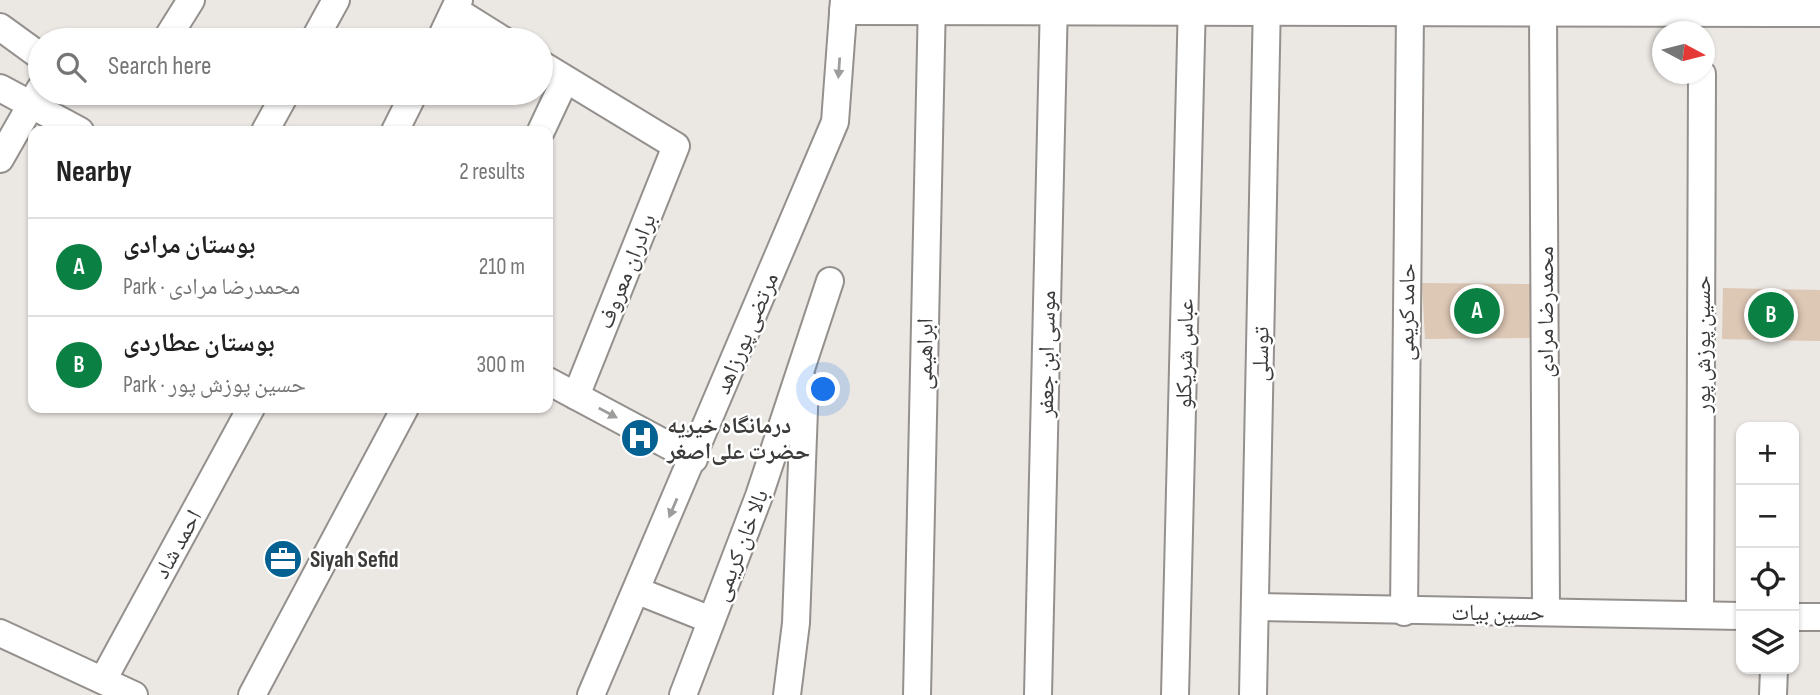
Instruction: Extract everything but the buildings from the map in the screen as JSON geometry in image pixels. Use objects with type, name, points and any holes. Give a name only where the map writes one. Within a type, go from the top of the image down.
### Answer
[{"type":"street","points":[[174,28],[191,0]]},
{"type":"street","points":[[321,28],[336,0]]},
{"type":"street","points":[[446,28],[457,5],[487,28]]},
{"type":"street","points":[[844,6],[1267,6],[1410,13],[1543,13],[1684,21]]},
{"type":"street","name":"مرتضی پورزاهد","points":[[591,695],[638,591],[835,122],[844,6]]},
{"type":"street","name":"موسی ابن جعفر","points":[[1038,695],[1054,6]]},
{"type":"street","name":"توسلی","points":[[1253,695],[1267,6]]},
{"type":"street","name":"ابراهیمی","points":[[917,695],[931,7]]},
{"type":"street","name":"عباس شریکلو","points":[[1175,695],[1192,7]]},
{"type":"street","name":"حامد کریمی","points":[[1404,612],[1410,13]]},
{"type":"street","name":"محمدرضا مرادی","points":[[1543,13],[1546,612]]},
{"type":"street","points":[[1715,21],[1820,13]]},
{"type":"street","points":[[0,27],[28,47]]},
{"type":"street","points":[[543,126],[565,80],[553,72]]},
{"type":"street","name":"برادران معروف","points":[[565,80],[676,146],[576,396]]},
{"type":"street","name":"حسین پوزش پور","points":[[1700,615],[1702,84]]},
{"type":"street","points":[[0,88],[28,95]]},
{"type":"street","points":[[0,159],[30,105]]},
{"type":"street","points":[[46,105],[73,126]]},
{"type":"street","points":[[268,126],[279,105]]},
{"type":"street","points":[[398,126],[408,105]]},
{"type":"street","name":"بالا خان کریمی","points":[[683,695],[759,496],[830,281]]},
{"type":"street","name":"بالا خان کریمی","points":[[787,695],[796,623],[806,354]]},
{"type":"street","points":[[553,384],[694,459]]},
{"type":"street","name":"احمد شاد","points":[[103,680],[248,413]]},
{"type":"street","points":[[252,695],[401,413]]},
{"type":"street","points":[[638,591],[712,620]]},
{"type":"street","name":"حسین بیات","points":[[1255,607],[1404,612],[1736,616]]},
{"type":"street","points":[[1799,617],[1820,617]]},
{"type":"street","points":[[0,633],[134,695]]},
{"type":"street","points":[[1773,695],[1774,674]]},
{"type":"shaded area","points":[[1422,283],[1530,284],[1530,338],[1425,339]]},
{"type":"shaded area","points":[[1723,288],[1820,290],[1820,341],[1722,339]]},
{"type":"place","name":"بوستان مرادی","points":[[1477,311]]},
{"type":"place","name":"بوستان عطاردی","points":[[1771,315]]},
{"type":"place","name":"درمانگاه خیریه حضرت علی‌اصغر","points":[[640,438]]},
{"type":"place","name":"Siyah Sefid","points":[[283,559]]}]
